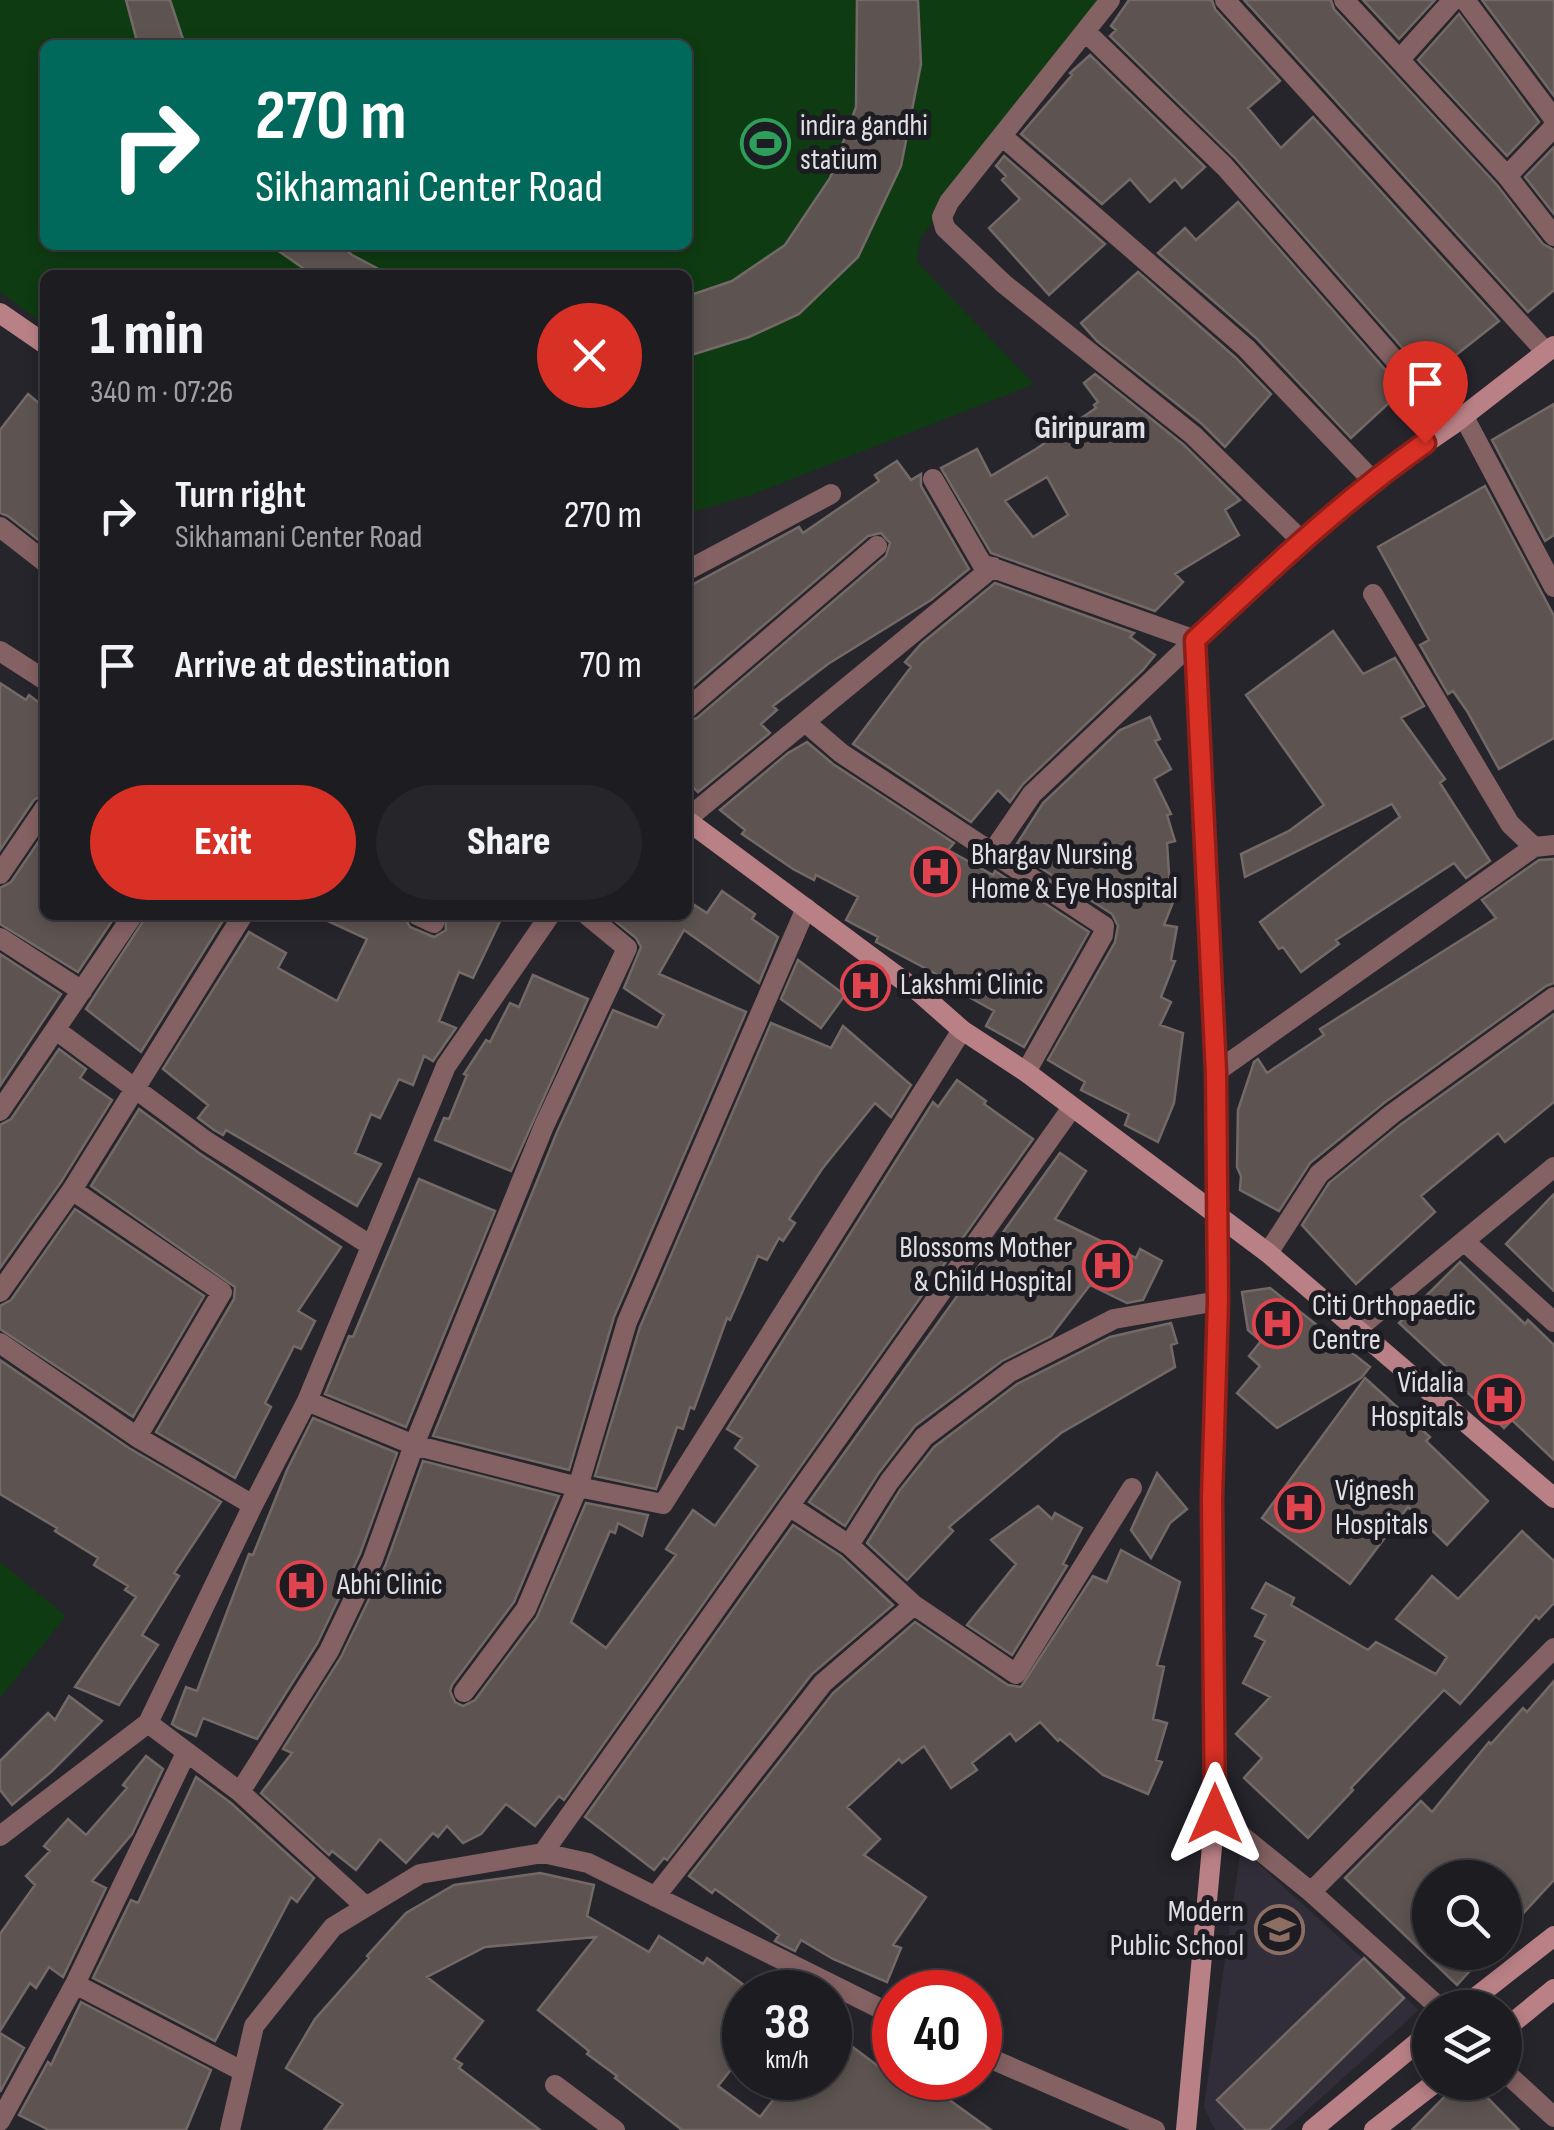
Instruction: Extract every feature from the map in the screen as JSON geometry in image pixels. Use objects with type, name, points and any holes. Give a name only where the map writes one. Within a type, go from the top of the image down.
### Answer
[{"type":"street","points":[[1110,0],[949,202],[942,218],[945,228],[1004,284],[1192,435],[1302,541]]},
{"type":"street","points":[[994,851],[1032,794],[1302,541],[1372,480],[1550,349],[1225,0]]},
{"type":"street","points":[[1344,0],[1507,176],[1554,236]]},
{"type":"street","points":[[1401,58],[1453,0]]},
{"type":"street","points":[[1465,0],[1554,123],[1507,176]]},
{"type":"street","points":[[1087,33],[1224,166],[1458,420],[1554,587]]},
{"type":"street","points":[[1002,136],[1246,348],[1372,480]]},
{"type":"street","points":[[0,313],[40,341]]},
{"type":"street","points":[[933,479],[982,564],[1195,640]]},
{"type":"street","points":[[692,568],[832,494]]},
{"type":"street","points":[[0,527],[40,558]]},
{"type":"street","points":[[692,705],[877,546]]},
{"type":"street","points":[[692,816],[993,567]]},
{"type":"street","points":[[1216,1072],[1544,846],[1510,824],[1372,594]]},
{"type":"street","points":[[1186,2130],[1215,1814],[1212,1498],[1218,1301],[1216,1072],[1195,640]]},
{"type":"street","points":[[0,650],[40,677]]},
{"type":"street","points":[[805,722],[841,753],[1104,926],[1103,935],[1026,1072]]},
{"type":"street","points":[[0,874],[40,815]]},
{"type":"street","points":[[692,822],[920,992],[962,1030],[1026,1072],[1268,1253],[1554,1498]]},
{"type":"street","points":[[464,1692],[526,1608],[578,1487],[627,1322],[806,908]]},
{"type":"street","points":[[0,1110],[130,920]]},
{"type":"street","points":[[0,1292],[72,1190],[240,920]]},
{"type":"street","points":[[0,1836],[148,1723],[307,1401],[446,1066],[547,920]]},
{"type":"street","points":[[240,1792],[329,1650],[373,1558],[414,1445],[544,1126],[628,948],[593,920]]},
{"type":"street","points":[[0,938],[82,991]]},
{"type":"street","points":[[1268,1253],[1319,1174],[1392,1114],[1554,997]]},
{"type":"street","points":[[56,1030],[206,1142],[370,1245]]},
{"type":"street","points":[[307,1401],[414,1445],[578,1487],[663,1504],[962,1030]]},
{"type":"street","points":[[543,1853],[1071,1108]]},
{"type":"street","points":[[1356,1329],[1554,1167]]},
{"type":"street","points":[[72,1190],[222,1292],[137,1437]]},
{"type":"street","points":[[1464,1241],[1554,1322]]},
{"type":"street","points":[[848,1545],[924,1437],[998,1380],[1114,1319],[1218,1301]]},
{"type":"street","points":[[0,1343],[137,1437],[253,1505]]},
{"type":"street","points":[[789,1506],[848,1545],[914,1605],[1016,1674],[1132,1488]]},
{"type":"street","points":[[655,1897],[823,1684],[914,1605]]},
{"type":"street","points":[[1311,1892],[1554,1648]]},
{"type":"street","points":[[148,1723],[240,1792],[365,1906]]},
{"type":"street","points":[[18,2130],[0,2120],[75,1984],[186,1752]]},
{"type":"street","points":[[1215,1814],[1311,1892],[1420,1990]]},
{"type":"street","points":[[230,2130],[254,2026],[334,1927],[420,1874],[543,1853],[588,1863],[872,2005]]},
{"type":"street","points":[[1485,1990],[1554,1936]]},
{"type":"street","points":[[75,1984],[242,2071]]},
{"type":"street","points":[[1522,2015],[1554,1989]]},
{"type":"street","points":[[1312,2130],[1412,2047]]},
{"type":"street","points":[[1002,2064],[1155,2130]]},
{"type":"street","points":[[555,2085],[615,2130]]},
{"type":"street","points":[[1522,2088],[1554,2117]]},
{"type":"street","points":[[1374,2130],[1413,2100]]},
{"type":"shaded area","name":"Modern Public School","points":[[1241,1848],[1412,2004],[1412,2016],[1285,2130],[1215,2130],[1204,2107]]},
{"type":"green space","points":[[0,0],[1103,0],[920,239],[917,262],[1034,384],[751,495],[692,512],[692,270],[40,270],[40,321],[0,292]]},
{"type":"green space","points":[[0,1562],[66,1616],[0,1698]]},
{"type":"building","points":[[126,0],[170,0],[183,40],[137,40]]},
{"type":"building","points":[[857,0],[918,0],[921,64],[901,166],[858,257],[799,314],[749,337],[692,355],[692,295],[732,281],[785,245],[830,178],[856,107]]},
{"type":"building","points":[[1129,0],[1212,0],[1215,9],[1280,81],[1248,108],[1281,148],[1313,117],[1499,321],[1428,377],[1235,158],[1110,36],[1116,30],[1111,26]]},
{"type":"building","points":[[1244,0],[1331,0],[1334,9],[1497,185],[1543,244],[1554,250],[1554,290],[1528,312]]},
{"type":"building","points":[[1363,0],[1435,0],[1399,39]]},
{"type":"building","points":[[1482,0],[1554,0],[1554,96]]},
{"type":"building","points":[[1459,14],[1539,122],[1507,156],[1418,60]]},
{"type":"building","points":[[1090,55],[1205,167],[1182,188],[1175,179],[1150,202],[1130,179],[1102,204],[1021,134],[1070,73]]},
{"type":"building","points":[[1554,147],[1554,214],[1525,177]]},
{"type":"building","points":[[1004,156],[1105,244],[1049,295],[989,228],[1020,199],[1002,180],[1006,176],[996,166]]},
{"type":"building","points":[[1238,202],[1403,390],[1351,438],[1256,338],[1158,253],[1185,228],[1196,240]]},
{"type":"building","points":[[277,250],[346,250],[380,270],[306,270]]},
{"type":"building","points":[[1138,272],[1271,394],[1225,447],[1202,424],[1097,341],[1081,323]]},
{"type":"building","points":[[1095,374],[1184,445],[1240,500],[1225,510],[1239,535],[1175,574],[1183,582],[1155,611],[991,553],[941,468],[977,449],[991,476],[1096,408],[1098,402],[1084,383]],"holes":[[[1047,477],[1068,515],[1033,537],[1005,501]]]},
{"type":"building","points":[[28,394],[40,404],[40,541],[0,513],[0,430]]},
{"type":"building","points":[[1554,404],[1554,535],[1545,541],[1492,440]]},
{"type":"building","points":[[897,461],[911,480],[921,474],[921,486],[969,569],[931,600],[828,664],[773,706],[777,710],[761,724],[770,733],[698,792],[692,787],[692,720],[886,556],[890,543],[881,533],[868,536],[692,687],[692,585],[799,527],[803,533],[879,481],[875,475]]},
{"type":"building","points":[[1485,486],[1554,616],[1554,738],[1499,769],[1467,711],[1453,691],[1448,694],[1420,645],[1429,640],[1378,547]]},
{"type":"building","points":[[995,583],[1134,633],[1130,637],[1155,655],[1023,784],[1010,802],[998,790],[971,822],[853,744],[911,667],[905,662]]},
{"type":"building","points":[[1333,631],[1363,674],[1395,658],[1424,706],[1401,718],[1445,779],[1440,783],[1490,861],[1466,878],[1454,863],[1336,940],[1339,944],[1301,972],[1260,922],[1400,817],[1392,804],[1245,877],[1241,854],[1289,831],[1324,805],[1246,695]]},
{"type":"building","points":[[0,683],[26,700],[29,695],[40,703],[40,797],[0,850]]},
{"type":"building","points":[[1150,717],[1160,739],[1155,741],[1171,769],[1154,779],[1171,814],[1167,815],[1175,841],[1167,843],[1170,889],[1177,892],[1164,925],[1177,927],[1171,960],[1175,961],[1161,997],[1171,1002],[1160,1025],[1183,1033],[1174,1103],[1158,1142],[1125,1125],[1129,1114],[1081,1090],[1085,1082],[1048,1060],[1115,942],[1118,926],[1112,914],[1013,850],[1043,803],[1120,730]]},
{"type":"building","points":[[807,742],[833,764],[954,843],[948,850],[993,875],[995,871],[1089,932],[1024,1047],[986,1026],[994,1011],[876,942],[878,937],[846,920],[858,897],[816,875],[814,880],[793,869],[742,834],[745,830],[720,810],[788,753]]},
{"type":"building","points":[[40,839],[40,920],[113,920],[78,972],[0,924],[0,888],[11,882]]},
{"type":"building","points":[[1554,859],[1554,983],[1384,1103],[1310,1163],[1279,1211],[1240,1190],[1238,1110],[1254,1062],[1258,1059],[1267,1073],[1324,1035],[1320,1029],[1496,918],[1482,900],[1539,860]]},
{"type":"building","points":[[722,891],[755,914],[752,919],[778,937],[759,983],[684,930],[659,974],[746,1012],[614,1317],[569,1470],[433,1436],[557,1132],[613,1010],[657,1028],[664,1015],[624,988],[641,947],[615,920],[692,920],[692,904],[707,913]]},
{"type":"building","points":[[144,920],[223,920],[141,1052],[86,1009]]},
{"type":"building","points":[[326,920],[406,920],[410,927],[434,937],[446,930],[445,920],[501,920],[473,978],[459,972],[439,1021],[456,1028],[433,1061],[424,1056],[413,1085],[399,1079],[380,1118],[371,1114],[355,1153],[381,1164],[357,1206],[226,1130],[223,1135],[214,1130],[198,1118],[208,1105],[163,1069],[249,932],[286,953],[278,968],[337,1001],[367,939]]},
{"type":"building","points":[[0,954],[61,994],[0,1086]]},
{"type":"building","points":[[798,960],[845,995],[821,1028],[781,999]]},
{"type":"building","points":[[533,975],[588,999],[511,1171],[435,1140],[444,1118],[449,1119],[467,1075],[464,1074],[486,1040],[490,1042],[510,1003],[519,1007]]},
{"type":"building","points":[[1554,1014],[1554,1102],[1505,1142],[1498,1133],[1421,1196],[1435,1212],[1356,1284],[1302,1225],[1329,1183],[1400,1125]]},
{"type":"building","points":[[771,1023],[831,1048],[843,1026],[911,1085],[891,1117],[875,1103],[822,1169],[789,1219],[795,1223],[783,1241],[779,1238],[767,1260],[758,1256],[730,1320],[727,1318],[694,1409],[690,1407],[683,1429],[677,1427],[656,1489],[595,1476],[640,1327]]},
{"type":"building","points":[[59,1049],[86,1069],[80,1078],[112,1100],[61,1182],[0,1268],[0,1125],[11,1119]]},
{"type":"building","points":[[957,1080],[1033,1139],[564,1800],[559,1796],[535,1826],[506,1804],[481,1834],[463,1843],[447,1826],[438,1837],[433,1833],[406,1863],[380,1839],[356,1870],[332,1851],[329,1855],[261,1793],[292,1753],[283,1749],[341,1657],[386,1564],[423,1461],[559,1496],[514,1602],[452,1685],[450,1691],[455,1702],[463,1706],[475,1700],[537,1617],[586,1503],[648,1515],[642,1536],[618,1523],[615,1533],[610,1531],[571,1622],[606,1648],[676,1555],[666,1549],[693,1510],[715,1526],[758,1466],[735,1448],[742,1438],[727,1429],[933,1102],[938,1107]]},
{"type":"building","points":[[139,1109],[341,1247],[298,1311],[315,1321],[301,1349],[294,1346],[265,1403],[271,1407],[235,1478],[156,1432],[234,1299],[235,1287],[91,1186]]},
{"type":"building","points":[[1060,1153],[1086,1171],[1055,1219],[1136,1258],[1140,1249],[1162,1261],[1143,1300],[1127,1303],[1090,1285],[1051,1336],[1002,1361],[915,1426],[845,1526],[809,1502]]},
{"type":"building","points":[[419,1179],[495,1211],[406,1427],[325,1394]]},
{"type":"building","points":[[1554,1194],[1554,1291],[1506,1244]]},
{"type":"building","points":[[75,1209],[204,1296],[133,1417],[0,1329],[0,1306],[11,1300]]},
{"type":"building","points":[[1460,1262],[1525,1324],[1528,1320],[1554,1345],[1554,1460],[1512,1420],[1504,1428],[1463,1388],[1466,1385],[1399,1323]]},
{"type":"building","points":[[1270,1288],[1370,1367],[1361,1378],[1277,1428],[1237,1393],[1260,1366],[1249,1356],[1261,1341],[1248,1330],[1242,1292]]},
{"type":"building","points":[[1171,1323],[1177,1343],[1171,1345],[1175,1367],[1061,1433],[949,1527],[953,1531],[907,1580],[867,1543],[900,1490],[934,1447],[1017,1384],[1110,1337]]},
{"type":"building","points":[[0,1360],[129,1448],[221,1502],[174,1573],[179,1576],[142,1635],[158,1645],[119,1705],[75,1687],[136,1597],[125,1590],[128,1586],[94,1565],[98,1558],[0,1494]]},
{"type":"building","points":[[1365,1378],[1430,1437],[1426,1441],[1488,1501],[1447,1545],[1408,1507],[1350,1584],[1262,1518]]},
{"type":"building","points":[[313,1418],[397,1453],[360,1554],[317,1644],[257,1739],[203,1718],[196,1736],[172,1724],[186,1687],[197,1691],[249,1554],[253,1555]]},
{"type":"building","points":[[1157,1473],[1187,1509],[1170,1523],[1151,1558],[1131,1530]]},
{"type":"building","points":[[1038,1506],[1052,1519],[1055,1513],[1082,1528],[1063,1564],[1067,1566],[1012,1655],[967,1625],[1016,1564],[991,1540]]},
{"type":"building","points":[[793,1525],[841,1556],[893,1605],[812,1674],[667,1860],[664,1858],[654,1870],[585,1817]]},
{"type":"building","points":[[1522,1531],[1554,1561],[1554,1603],[1539,1619],[1536,1616],[1460,1704],[1444,1690],[1308,1838],[1244,1778],[1262,1758],[1236,1734],[1270,1697],[1243,1683],[1265,1641],[1255,1636],[1266,1615],[1252,1608],[1266,1583],[1294,1598],[1291,1605],[1368,1650],[1376,1642],[1436,1674],[1447,1657],[1396,1619],[1432,1576],[1458,1599]]},
{"type":"building","points":[[1121,1550],[1180,1582],[1157,1665],[1164,1667],[1153,1719],[1167,1723],[1156,1760],[1162,1762],[1148,1794],[1103,1775],[1040,1722],[1016,1741],[1010,1733],[972,1763],[977,1770],[951,1788],[924,1746],[902,1763],[899,1759],[847,1807],[880,1839],[864,1855],[926,1897],[893,1945],[901,1948],[892,1970],[872,1970],[872,1976],[801,1940],[795,1951],[775,1941],[779,1935],[715,1889],[712,1893],[689,1876],[833,1693],[915,1622],[1008,1685],[1021,1687],[1093,1576],[1107,1582]]},
{"type":"building","points":[[1554,1681],[1554,1880],[1522,1915],[1522,1860],[1412,1860],[1412,1942],[1345,1878],[1421,1801],[1432,1812],[1489,1742],[1523,1708],[1527,1712]]},
{"type":"building","points":[[69,1696],[102,1721],[12,1805],[0,1790],[0,1761],[48,1713],[55,1720]]},
{"type":"building","points":[[146,1756],[163,1769],[132,1834],[92,1881],[106,1888],[63,1977],[49,1967],[36,1988],[30,1983],[0,2031],[0,1934],[35,1885],[26,1876],[50,1851],[44,1846],[68,1819],[86,1835],[127,1788],[123,1785]]},
{"type":"building","points":[[196,1777],[231,1803],[314,1878],[297,1902],[291,1897],[215,2041],[93,1978],[131,1900],[138,1903]]},
{"type":"building","points":[[540,1873],[594,1885],[587,1916],[649,1952],[659,1936],[703,1964],[707,1958],[723,1970],[722,2081],[718,2086],[722,2089],[722,2100],[737,2100],[760,2117],[773,2100],[852,2100],[852,2046],[872,2062],[872,2100],[949,2100],[991,2130],[682,2130],[538,2010],[596,1937],[485,1947],[427,1977],[483,2021],[454,2059],[462,2064],[459,2068],[540,2130],[324,2130],[343,2104],[286,2068],[315,2019],[406,1913],[454,1885]]},
{"type":"building","points":[[1364,1958],[1404,1998],[1269,2130],[1246,2130],[1217,2100]]},
{"type":"building","points":[[1441,1970],[1471,1970],[1457,1985]]},
{"type":"building","points":[[81,2002],[211,2070],[186,2130],[49,2130],[19,2115],[48,2062],[51,2065]]},
{"type":"building","points":[[0,2033],[24,2048],[0,2092]]},
{"type":"building","points":[[1441,2100],[1490,2100],[1519,2130],[1412,2130]]},
{"type":"place","name":"indira gandhi statium","points":[[765,143]]},
{"type":"place","name":"Bhargav Nursing Home & Eye Hospital","points":[[936,872]]},
{"type":"place","name":"Lakshmi Clinic","points":[[865,985]]},
{"type":"place","name":"Blossoms Mother & Child Hospital","points":[[1107,1265]]},
{"type":"place","name":"Citi Orthopaedic Centre","points":[[1277,1323]]},
{"type":"place","name":"Vidalia Hospitals","points":[[1499,1400]]},
{"type":"place","name":"Vignesh Hospitals","points":[[1300,1508]]},
{"type":"place","name":"Abhi Clinic","points":[[302,1585]]},
{"type":"place","name":"Modern Public School","points":[[1279,1929]]},
{"type":"district","name":"Giripuram","points":[[1090,428]]},
{"type":"route","points":[[1215,1814],[1212,1498],[1218,1301],[1216,1072],[1195,640],[1338,509],[1425,443]]}]
